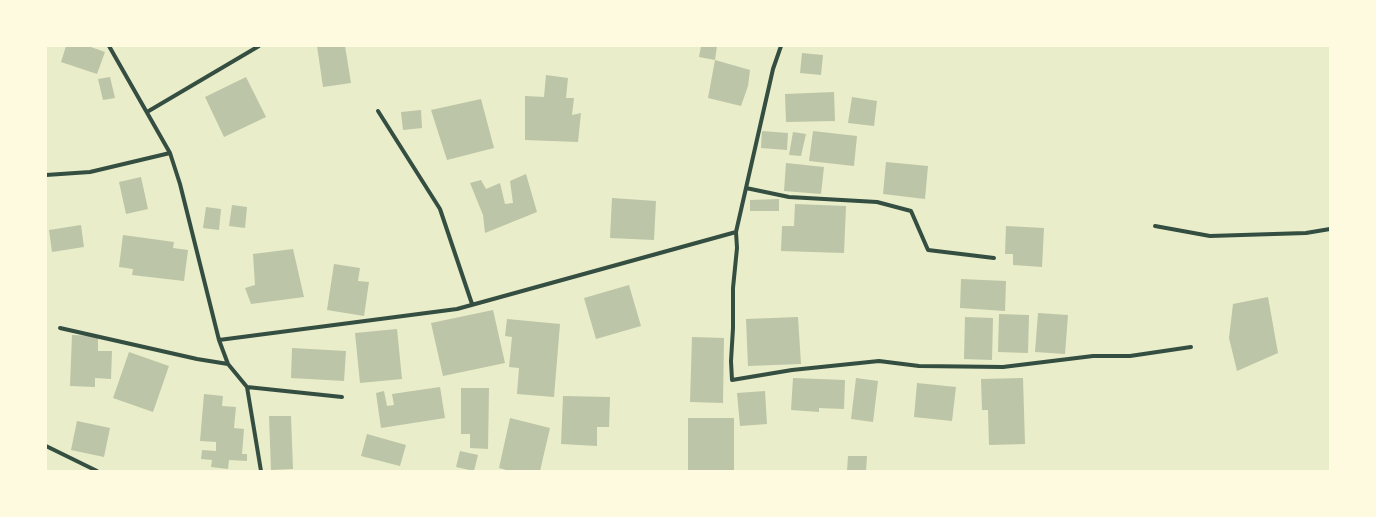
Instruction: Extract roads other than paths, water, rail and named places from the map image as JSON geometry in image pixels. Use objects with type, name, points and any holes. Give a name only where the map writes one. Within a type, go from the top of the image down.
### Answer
[{"type":"street","points":[[109,46],[170,153],[180,184],[219,340],[228,364],[247,387],[261,471]]},
{"type":"street","points":[[147,112],[259,46]]},
{"type":"street","points":[[781,46],[773,69],[736,232],[737,248],[733,288],[731,361],[732,380],[799,370],[879,361],[919,366],[1003,367],[1093,356],[1130,356],[1190,347]]},
{"type":"street","points":[[378,111],[440,209],[472,304]]},
{"type":"street","points":[[46,175],[90,172],[170,153]]},
{"type":"street","points":[[746,188],[789,197],[877,202],[911,211],[928,250],[994,258]]},
{"type":"street","points":[[1155,226],[1210,236],[1306,233],[1330,229]]},
{"type":"street","points":[[219,340],[457,309],[736,232]]},
{"type":"street","points":[[60,328],[228,364]]},
{"type":"street","points":[[247,387],[342,397]]},
{"type":"street","points":[[46,446],[97,471]]}]
